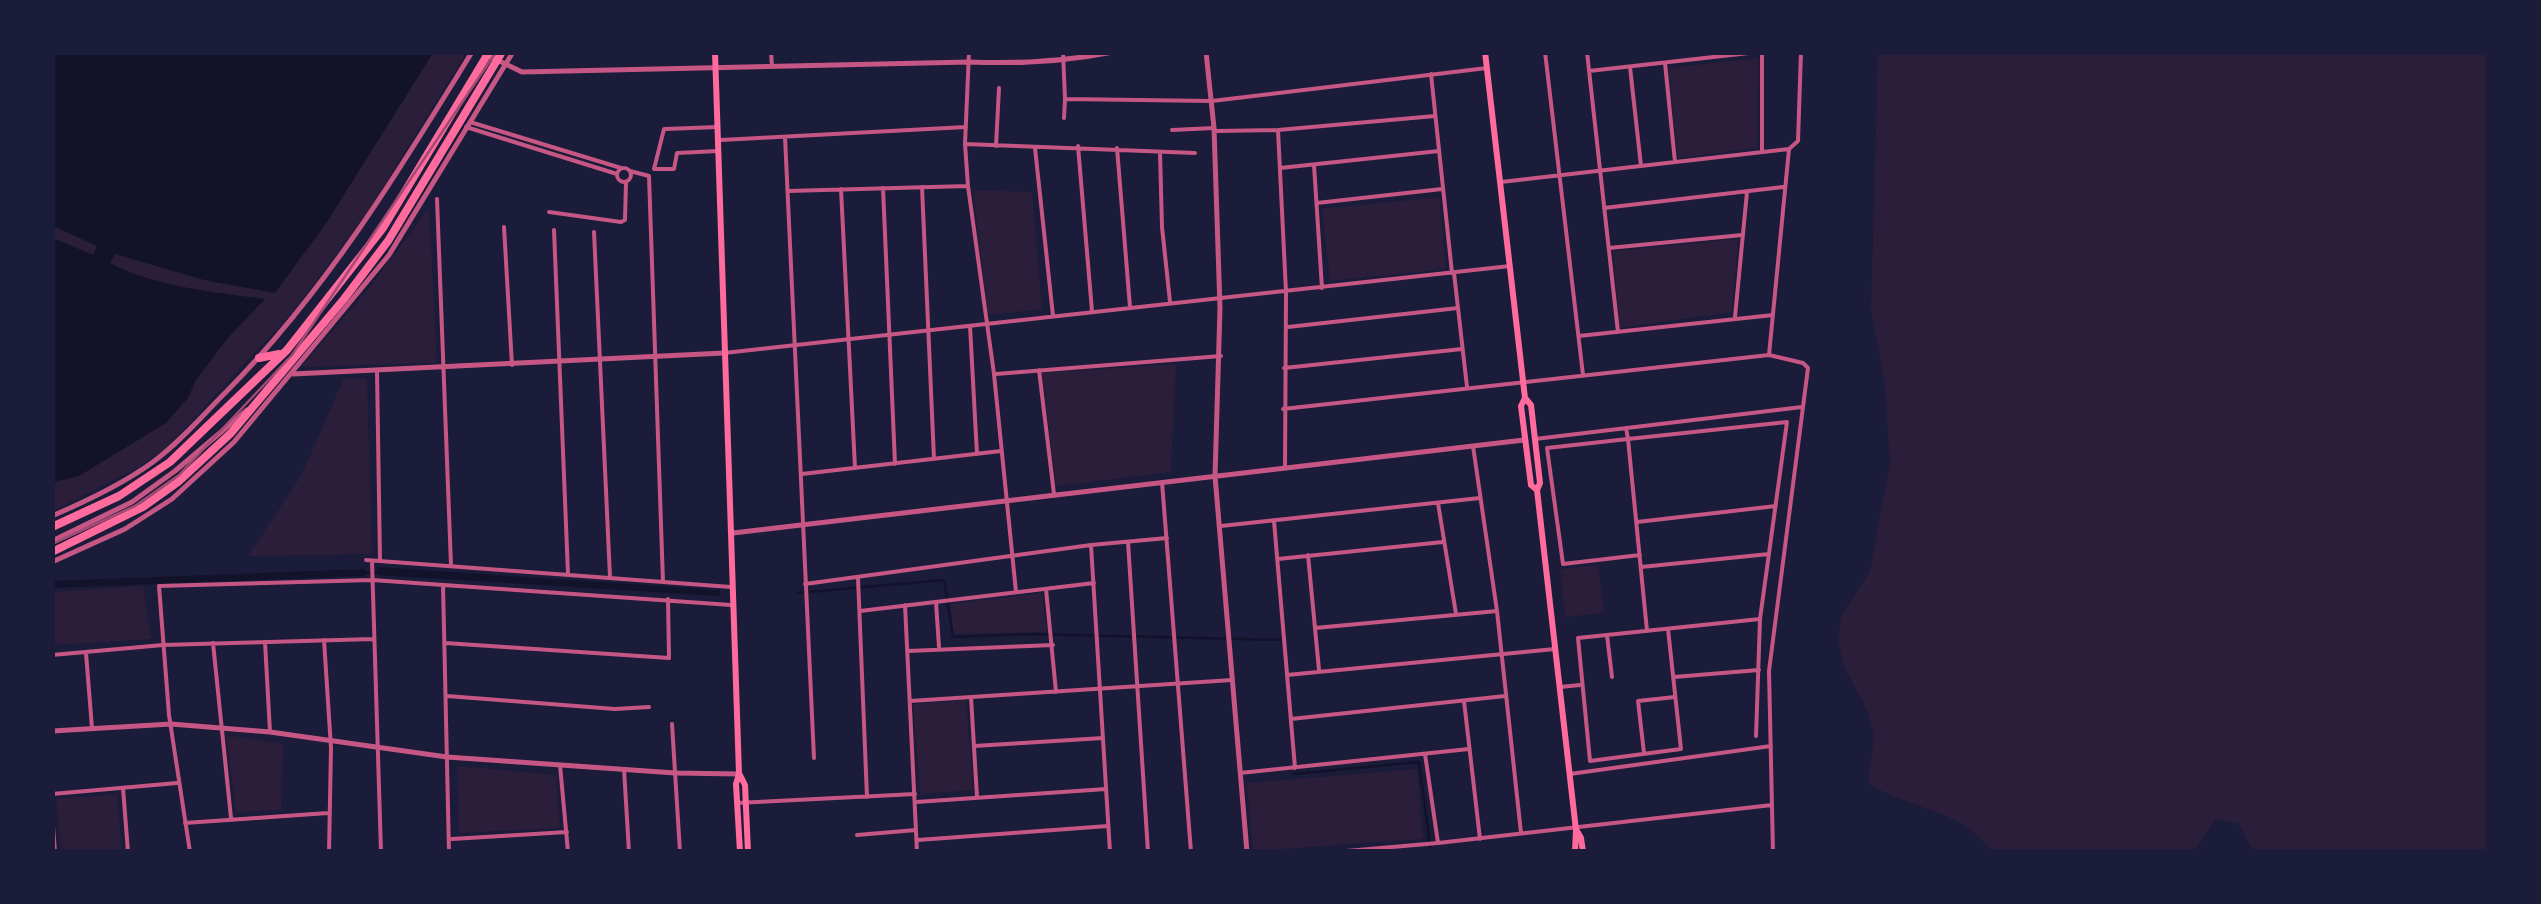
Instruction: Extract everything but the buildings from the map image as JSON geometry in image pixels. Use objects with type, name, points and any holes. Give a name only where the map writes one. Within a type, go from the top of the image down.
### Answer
[{"type":"highway","points":[[52,527],[144,480],[180,453],[282,354],[383,228],[488,54]]},
{"type":"highway","points":[[52,552],[144,507],[178,482],[289,372],[388,241],[501,59]]},
{"type":"highway","points":[[259,358],[282,354]]},
{"type":"main road","points":[[715,52],[740,774],[745,784],[740,852]]},
{"type":"main road","points":[[1485,52],[1524,382],[1522,406],[1531,484],[1537,490]]},
{"type":"main road","points":[[1525,398],[1531,405],[1540,483],[1537,490],[1576,828],[1575,852]]},
{"type":"main road","points":[[742,802],[748,852]]},
{"type":"main road","points":[[1576,828],[1583,852]]},
{"type":"street","points":[[52,516],[112,488],[152,463],[246,373],[369,218],[472,52]]},
{"type":"street","points":[[52,562],[124,529],[172,499],[234,442],[389,254],[468,125],[501,59],[513,52]]},
{"type":"street","points":[[771,52],[772,66]]},
{"type":"street","points":[[969,52],[965,144],[968,186],[994,374],[1016,592]]},
{"type":"street","points":[[1063,52],[1064,118]]},
{"type":"street","points":[[488,54],[522,72],[1063,62],[1113,52]]},
{"type":"street","points":[[1206,52],[1214,130],[1220,296],[1215,476],[1247,852]]},
{"type":"street","points":[[1546,52],[1583,375]]},
{"type":"street","points":[[1587,52],[1618,332]]},
{"type":"street","points":[[1589,71],[1760,52],[1762,152]]},
{"type":"street","points":[[1500,182],[1789,149],[1798,142],[1801,52]]},
{"type":"street","points":[[1664,63],[1675,162]]},
{"type":"street","points":[[1630,67],[1641,166]]},
{"type":"street","points":[[1065,99],[1212,101],[1486,68]]},
{"type":"street","points":[[1431,74],[1467,387]]},
{"type":"street","points":[[996,146],[999,88]]},
{"type":"street","points":[[1172,130],[1278,130],[1435,116]]},
{"type":"street","points":[[468,125],[649,176],[663,582]]},
{"type":"street","points":[[468,125],[617,174]]},
{"type":"street","points":[[718,127],[664,129],[654,167],[674,169],[676,153],[718,151]]},
{"type":"street","points":[[718,140],[966,127]]},
{"type":"street","points":[[1278,130],[1286,292],[1285,468]]},
{"type":"street","points":[[785,137],[814,758]]},
{"type":"street","points":[[965,144],[1195,153]]},
{"type":"street","points":[[1078,146],[1092,312]]},
{"type":"street","points":[[1036,148],[1053,316]]},
{"type":"street","points":[[1117,148],[1130,307]]},
{"type":"street","points":[[1769,356],[1789,149]]},
{"type":"street","points":[[1280,168],[1439,151]]},
{"type":"street","points":[[1160,152],[1170,302]]},
{"type":"street","points":[[1314,165],[1322,288]]},
{"type":"street","points":[[617,174],[622,168]]},
{"type":"street","points":[[626,182],[631,178],[630,171]]},
{"type":"street","points":[[617,174],[619,180],[626,182]]},
{"type":"street","points":[[550,212],[621,222],[626,220],[626,182]]},
{"type":"street","points":[[788,191],[968,186]]},
{"type":"street","points":[[1604,208],[1786,186]]},
{"type":"street","points":[[922,187],[934,459]]},
{"type":"street","points":[[883,188],[895,464]]},
{"type":"street","points":[[1317,203],[1442,189]]},
{"type":"street","points":[[841,190],[855,468]]},
{"type":"street","points":[[1735,317],[1748,191]]},
{"type":"street","points":[[437,199],[451,565]]},
{"type":"street","points":[[504,227],[512,365]]},
{"type":"street","points":[[554,230],[568,574]]},
{"type":"street","points":[[594,232],[610,578]]},
{"type":"street","points":[[1609,248],[1742,235]]},
{"type":"street","points":[[289,372],[512,365],[796,347],[1511,266]]},
{"type":"street","points":[[1286,327],[1458,308]]},
{"type":"street","points":[[1579,336],[1774,315]]},
{"type":"street","points":[[970,326],[977,454]]},
{"type":"street","points":[[1284,368],[1462,349]]},
{"type":"street","points":[[994,374],[1220,356]]},
{"type":"street","points":[[1283,409],[1769,356],[1806,364],[1769,671],[1773,852]]},
{"type":"street","points":[[1039,370],[1054,495]]},
{"type":"street","points":[[377,371],[380,560]]},
{"type":"street","points":[[52,540],[132,502],[253,405]]},
{"type":"street","points":[[733,533],[1802,407]]},
{"type":"street","points":[[1640,555],[1564,564],[1547,448],[1788,422],[1760,619],[1756,736]]},
{"type":"street","points":[[1626,428],[1647,631]]},
{"type":"street","points":[[1473,446],[1521,834]]},
{"type":"street","points":[[801,474],[1001,451]]},
{"type":"street","points":[[1162,482],[1191,852]]},
{"type":"street","points":[[1220,527],[1480,498]]},
{"type":"street","points":[[1438,503],[1456,614]]},
{"type":"street","points":[[1636,522],[1776,506]]},
{"type":"street","points":[[1274,521],[1295,768]]},
{"type":"street","points":[[804,584],[1168,538]]},
{"type":"street","points":[[1128,542],[1148,852]]},
{"type":"street","points":[[1278,558],[1443,542]]},
{"type":"street","points":[[1091,545],[1110,852]]},
{"type":"street","points":[[1641,567],[1769,554]]},
{"type":"street","points":[[1308,556],[1320,672]]},
{"type":"street","points":[[381,852],[369,560],[663,582],[736,595]]},
{"type":"street","points":[[190,852],[170,724],[159,586],[372,574],[443,584],[668,599],[736,595]]},
{"type":"street","points":[[858,578],[867,797]]},
{"type":"street","points":[[860,611],[1094,582]]},
{"type":"street","points":[[443,584],[450,852]]},
{"type":"street","points":[[1046,589],[1056,692]]},
{"type":"street","points":[[445,644],[669,658],[668,599]]},
{"type":"street","points":[[936,602],[939,650]]},
{"type":"street","points":[[904,605],[917,852]]},
{"type":"street","points":[[1316,628],[1496,611]]},
{"type":"street","points":[[1668,628],[1681,749],[1590,760],[1578,638],[1668,628],[1760,619]]},
{"type":"street","points":[[1607,635],[1612,677]]},
{"type":"street","points":[[52,655],[163,645],[374,638]]},
{"type":"street","points":[[324,640],[330,740],[329,852]]},
{"type":"street","points":[[265,642],[270,732]]},
{"type":"street","points":[[213,643],[231,818]]},
{"type":"street","points":[[907,650],[1053,645]]},
{"type":"street","points":[[1288,675],[1555,650]]},
{"type":"street","points":[[86,652],[92,728]]},
{"type":"street","points":[[1673,678],[1759,670]]},
{"type":"street","points":[[910,701],[1232,680]]},
{"type":"street","points":[[1560,687],[1582,684]]},
{"type":"street","points":[[447,696],[615,709],[649,708]]},
{"type":"street","points":[[1291,718],[1505,696]]},
{"type":"street","points":[[1644,754],[1638,701],[1676,697]]},
{"type":"street","points":[[971,698],[976,798]]},
{"type":"street","points":[[1464,701],[1480,839]]},
{"type":"street","points":[[52,731],[170,724],[221,727],[447,757],[740,774]]},
{"type":"street","points":[[672,724],[680,852]]},
{"type":"street","points":[[974,746],[1103,738]]},
{"type":"street","points":[[1570,774],[1770,746]]},
{"type":"street","points":[[1239,773],[1469,749]]},
{"type":"street","points":[[1425,754],[1433,844]]},
{"type":"street","points":[[560,766],[568,852]]},
{"type":"street","points":[[624,770],[629,852]]},
{"type":"street","points":[[52,794],[178,782]]},
{"type":"street","points":[[123,788],[128,852]]},
{"type":"street","points":[[915,802],[1106,789]]},
{"type":"street","points":[[742,802],[915,794]]},
{"type":"street","points":[[1335,852],[1772,805]]},
{"type":"street","points":[[185,823],[328,813]]},
{"type":"street","points":[[52,814],[55,852]]},
{"type":"street","points":[[917,840],[1108,826]]},
{"type":"street","points":[[857,835],[916,830]]},
{"type":"street","points":[[450,839],[567,832]]},
{"type":"shaded area","points":[[52,53],[466,53],[364,218],[292,313],[164,450],[53,511]]},
{"type":"shaded area","points":[[53,53],[433,53],[327,222],[275,293],[204,280],[115,254],[110,263],[146,278],[265,299],[227,339],[196,380],[188,398],[166,423],[79,476],[54,482],[53,238],[93,255],[97,246],[53,226]]},
{"type":"shaded area","points":[[1878,53],[2488,53],[2488,851],[2253,851],[2239,824],[2216,819],[2194,851],[1991,851],[1967,827],[1951,818],[1868,783],[1874,736],[1838,642],[1841,616],[1870,571],[1890,462],[1885,387],[1871,309]]},
{"type":"shaded area","points":[[1759,58],[1757,148],[1678,158],[1668,68]]},
{"type":"shaded area","points":[[973,190],[1032,192],[1042,309],[988,315]]},
{"type":"shaded area","points":[[1439,197],[1446,269],[1330,281],[1322,209]]},
{"type":"shaded area","points":[[429,208],[437,363],[301,367],[371,286]]},
{"type":"shaded area","points":[[1738,239],[1732,312],[1620,328],[1613,251]]},
{"type":"shaded area","points":[[1176,364],[1171,472],[1056,486],[1042,373]]},
{"type":"shaded area","points":[[344,378],[367,379],[372,554],[248,556],[301,476]]},
{"type":"shaded area","points":[[1598,565],[1604,613],[1565,617],[1560,569]]},
{"type":"shaded area","points":[[377,567],[720,590],[720,596],[377,575]]},
{"type":"shaded area","points":[[366,569],[364,576],[53,588],[53,581]]},
{"type":"shaded area","points":[[143,586],[151,639],[53,645],[53,592]]},
{"type":"shaded area","points":[[1042,593],[1047,632],[954,634],[950,604]]},
{"type":"shaded area","points":[[966,700],[973,790],[920,794],[913,704]]},
{"type":"shaded area","points":[[226,735],[283,744],[281,810],[236,812]]},
{"type":"shaded area","points":[[457,766],[556,775],[560,828],[459,833]]},
{"type":"shaded area","points":[[1417,769],[1423,839],[1253,851],[1247,783]]},
{"type":"shaded area","points":[[117,794],[122,851],[61,851],[56,799]]},
{"type":"waterway","points":[[362,573],[379,572]]},
{"type":"waterway","points":[[798,593],[944,580],[953,637],[1032,634],[1283,640]]},
{"type":"waterway","points":[[1293,774],[1419,762],[1431,852]]},
{"type":"railway","points":[[52,544],[135,506],[179,475],[292,355],[496,52]]}]
